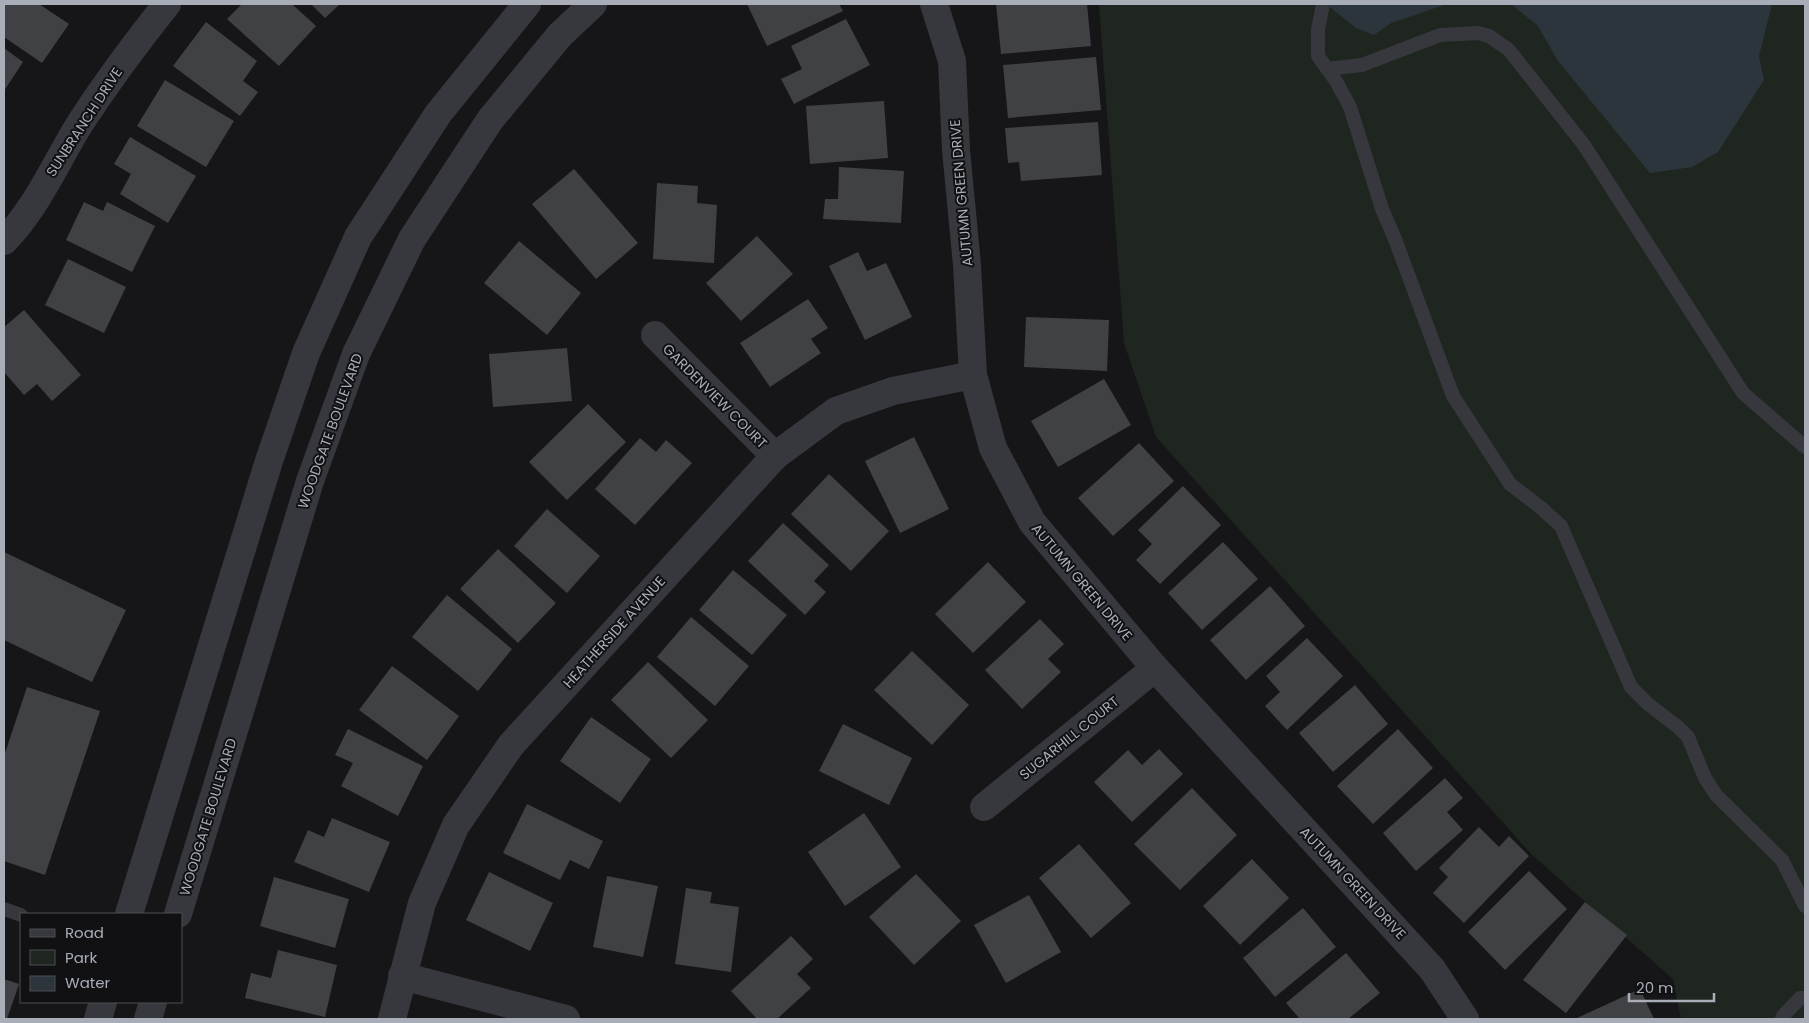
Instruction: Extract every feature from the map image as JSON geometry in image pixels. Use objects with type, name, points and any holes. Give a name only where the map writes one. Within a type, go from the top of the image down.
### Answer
[{"type":"street","name":"SUNBRANCH DRIVE","points":[[4,241],[19,225],[80,125],[124,59],[167,4]]},
{"type":"street","points":[[129,913],[269,461],[306,353],[358,237],[438,114],[521,8],[527,4]]},
{"type":"street","name":"WOODGATE BOULEVARD","points":[[178,913],[310,481],[356,354],[412,239],[490,120],[560,35],[593,4]]},
{"type":"street","name":"AUTUMN GREEN DRIVE","points":[[934,4],[952,61],[956,150],[967,266],[973,374],[993,448],[1032,522],[1155,668],[1432,970],[1465,1019]]},
{"type":"street","name":"GARDENVIEW COURT","points":[[655,336],[775,456]]},
{"type":"street","name":"HEATHERSIDE AVENUE","points":[[392,1019],[422,903],[456,825],[511,745],[775,456],[836,411],[894,391],[973,374]]},
{"type":"street","name":"SUGARHILL COURT","points":[[984,807],[1155,668]]},
{"type":"street","points":[[402,976],[566,1019]]},
{"type":"street","points":[[98,1019],[103,1003]]},
{"type":"street","points":[[148,1019],[153,1003]]},
{"type":"lane","points":[[1323,4],[1318,30],[1318,56],[1350,107],[1382,209],[1395,239],[1453,396],[1510,484],[1540,507],[1560,526],[1631,687],[1648,704],[1688,737],[1705,778],[1716,795],[1782,860],[1805,906]]},
{"type":"lane","points":[[1327,69],[1362,65],[1440,35],[1478,33],[1489,36],[1509,50],[1584,145],[1743,393],[1805,447]]},
{"type":"lane","points":[[4,909],[20,915]]},
{"type":"lane","points":[[1782,1019],[1800,998],[1805,998]]},
{"type":"green space","points":[[1099,4],[1805,4],[1805,1019],[1681,1019],[1673,979],[1532,855],[1156,437],[1124,343]]},
{"type":"water","points":[[1326,4],[1447,4],[1391,23],[1374,35],[1356,28]]},
{"type":"water","points":[[1511,4],[1772,4],[1759,56],[1764,80],[1718,152],[1692,167],[1650,173],[1558,61],[1538,26]]},
{"type":"building","points":[[4,4],[39,4],[69,24],[42,63],[4,37]]},
{"type":"building","points":[[242,4],[292,4],[316,26],[279,66],[227,19]]},
{"type":"building","points":[[311,4],[340,4],[325,18]]},
{"type":"building","points":[[747,4],[839,4],[843,11],[767,46]]},
{"type":"building","points":[[996,4],[1087,4],[1091,46],[1001,54]]},
{"type":"building","points":[[846,19],[870,65],[794,104],[781,79],[802,69],[791,46]]},
{"type":"building","points":[[206,22],[257,61],[243,81],[258,92],[240,116],[173,66]]},
{"type":"building","points":[[4,48],[23,62],[4,91]]},
{"type":"building","points":[[1096,57],[1101,110],[1008,118],[1003,65]]},
{"type":"building","points":[[165,80],[234,121],[206,167],[137,126]]},
{"type":"building","points":[[884,101],[888,158],[810,164],[806,106]]},
{"type":"building","points":[[1098,122],[1102,175],[1021,181],[1019,162],[1008,163],[1005,128]]},
{"type":"building","points":[[130,137],[196,176],[168,223],[120,194],[131,174],[114,164]]},
{"type":"building","points":[[839,167],[904,171],[901,223],[823,219],[825,199],[838,199]]},
{"type":"building","points":[[574,169],[638,243],[596,279],[532,204]]},
{"type":"building","points":[[657,183],[698,186],[697,203],[717,205],[714,263],[653,259]]},
{"type":"building","points":[[84,202],[103,211],[107,202],[155,226],[132,272],[66,240]]},
{"type":"building","points":[[757,236],[793,274],[741,321],[706,283]]},
{"type":"building","points":[[519,241],[581,293],[547,335],[484,283]]},
{"type":"building","points":[[858,252],[867,271],[886,263],[912,317],[865,340],[829,266]]},
{"type":"building","points":[[68,259],[126,287],[104,333],[45,305]]},
{"type":"building","points":[[808,299],[828,328],[811,339],[821,353],[770,387],[740,343]]},
{"type":"building","points":[[24,310],[81,375],[52,401],[37,384],[24,395],[4,372],[4,327]]},
{"type":"building","points":[[1026,317],[1109,320],[1107,371],[1024,367]]},
{"type":"building","points":[[567,348],[572,401],[493,407],[489,354]]},
{"type":"building","points":[[1104,379],[1131,425],[1058,467],[1031,421]]},
{"type":"building","points":[[588,404],[626,442],[567,500],[529,462]]},
{"type":"building","points":[[914,437],[949,509],[900,533],[865,461]]},
{"type":"building","points":[[640,438],[656,452],[666,440],[692,463],[635,525],[595,489]]},
{"type":"building","points":[[1139,443],[1174,481],[1113,536],[1078,498]]},
{"type":"building","points":[[829,474],[889,531],[851,571],[791,514]]},
{"type":"building","points":[[1183,486],[1221,525],[1160,584],[1136,560],[1152,544],[1138,530]]},
{"type":"building","points":[[547,509],[600,556],[567,593],[514,546]]},
{"type":"building","points":[[783,523],[829,565],[814,581],[826,592],[805,615],[748,561]]},
{"type":"building","points":[[1223,542],[1258,579],[1202,630],[1168,593]]},
{"type":"building","points":[[498,549],[556,603],[518,643],[460,589]]},
{"type":"building","points":[[4,552],[126,610],[92,682],[4,640]]},
{"type":"building","points":[[988,562],[1026,602],[973,653],[935,614]]},
{"type":"building","points":[[733,570],[787,615],[752,655],[699,610]]},
{"type":"building","points":[[1270,586],[1305,626],[1246,680],[1210,640]]},
{"type":"building","points":[[447,595],[512,649],[478,691],[412,637]]},
{"type":"building","points":[[691,617],[749,666],[715,706],[657,657]]},
{"type":"building","points":[[1040,619],[1064,644],[1048,659],[1061,672],[1022,709],[985,670]]},
{"type":"building","points":[[1307,638],[1343,676],[1287,730],[1265,706],[1280,692],[1266,676]]},
{"type":"building","points":[[912,651],[969,705],[932,745],[874,690]]},
{"type":"building","points":[[648,662],[708,720],[671,758],[611,700]]},
{"type":"building","points":[[392,666],[459,716],[427,760],[359,710]]},
{"type":"building","points":[[1355,685],[1388,724],[1333,772],[1299,733]]},
{"type":"building","points":[[27,687],[100,711],[45,875],[4,861],[4,756]]},
{"type":"building","points":[[591,717],[651,759],[620,803],[560,761]]},
{"type":"building","points":[[843,724],[912,758],[889,805],[819,771]]},
{"type":"building","points":[[348,729],[423,766],[398,816],[341,786],[353,763],[335,755]]},
{"type":"building","points":[[1398,729],[1433,768],[1373,824],[1337,786]]},
{"type":"building","points":[[1159,749],[1183,774],[1132,822],[1094,782],[1128,750],[1142,765]]},
{"type":"building","points":[[1445,778],[1463,798],[1447,812],[1463,830],[1416,871],[1383,833]]},
{"type":"building","points":[[1192,788],[1237,835],[1180,890],[1134,844]]},
{"type":"building","points":[[527,804],[603,841],[589,869],[570,860],[560,880],[503,853]]},
{"type":"building","points":[[864,813],[901,867],[845,906],[808,852]]},
{"type":"building","points":[[332,818],[390,842],[369,892],[294,862],[308,830],[324,837]]},
{"type":"building","points":[[1479,827],[1499,847],[1509,836],[1529,856],[1464,923],[1433,893],[1448,877],[1439,868]]},
{"type":"building","points":[[1079,844],[1131,903],[1091,938],[1039,878]]},
{"type":"building","points":[[1252,859],[1289,898],[1240,945],[1203,906]]},
{"type":"building","points":[[1529,871],[1567,909],[1505,970],[1468,932]]},
{"type":"building","points":[[489,872],[553,903],[530,951],[466,920]]},
{"type":"building","points":[[916,874],[961,921],[914,965],[869,917]]},
{"type":"building","points":[[607,876],[658,886],[643,957],[593,947]]},
{"type":"building","points":[[274,877],[349,899],[335,948],[260,926]]},
{"type":"building","points":[[686,888],[712,892],[710,903],[739,907],[731,972],[675,964]]},
{"type":"building","points":[[1029,895],[1061,952],[1006,983],[974,925]]},
{"type":"building","points":[[1585,902],[1627,935],[1566,1013],[1523,980]]},
{"type":"building","points":[[1303,908],[1336,947],[1275,997],[1243,958]]},
{"type":"building","points":[[791,936],[813,959],[797,974],[811,988],[777,1019],[757,1019],[731,991]]},
{"type":"building","points":[[278,950],[337,965],[325,1017],[245,998],[251,973],[271,978]]},
{"type":"building","points":[[1346,953],[1380,993],[1348,1019],[1300,1019],[1286,1003]]},
{"type":"building","points":[[4,979],[19,984],[7,1019],[4,1019]]},
{"type":"building","points":[[1640,989],[1654,1019],[1575,1019]]}]
